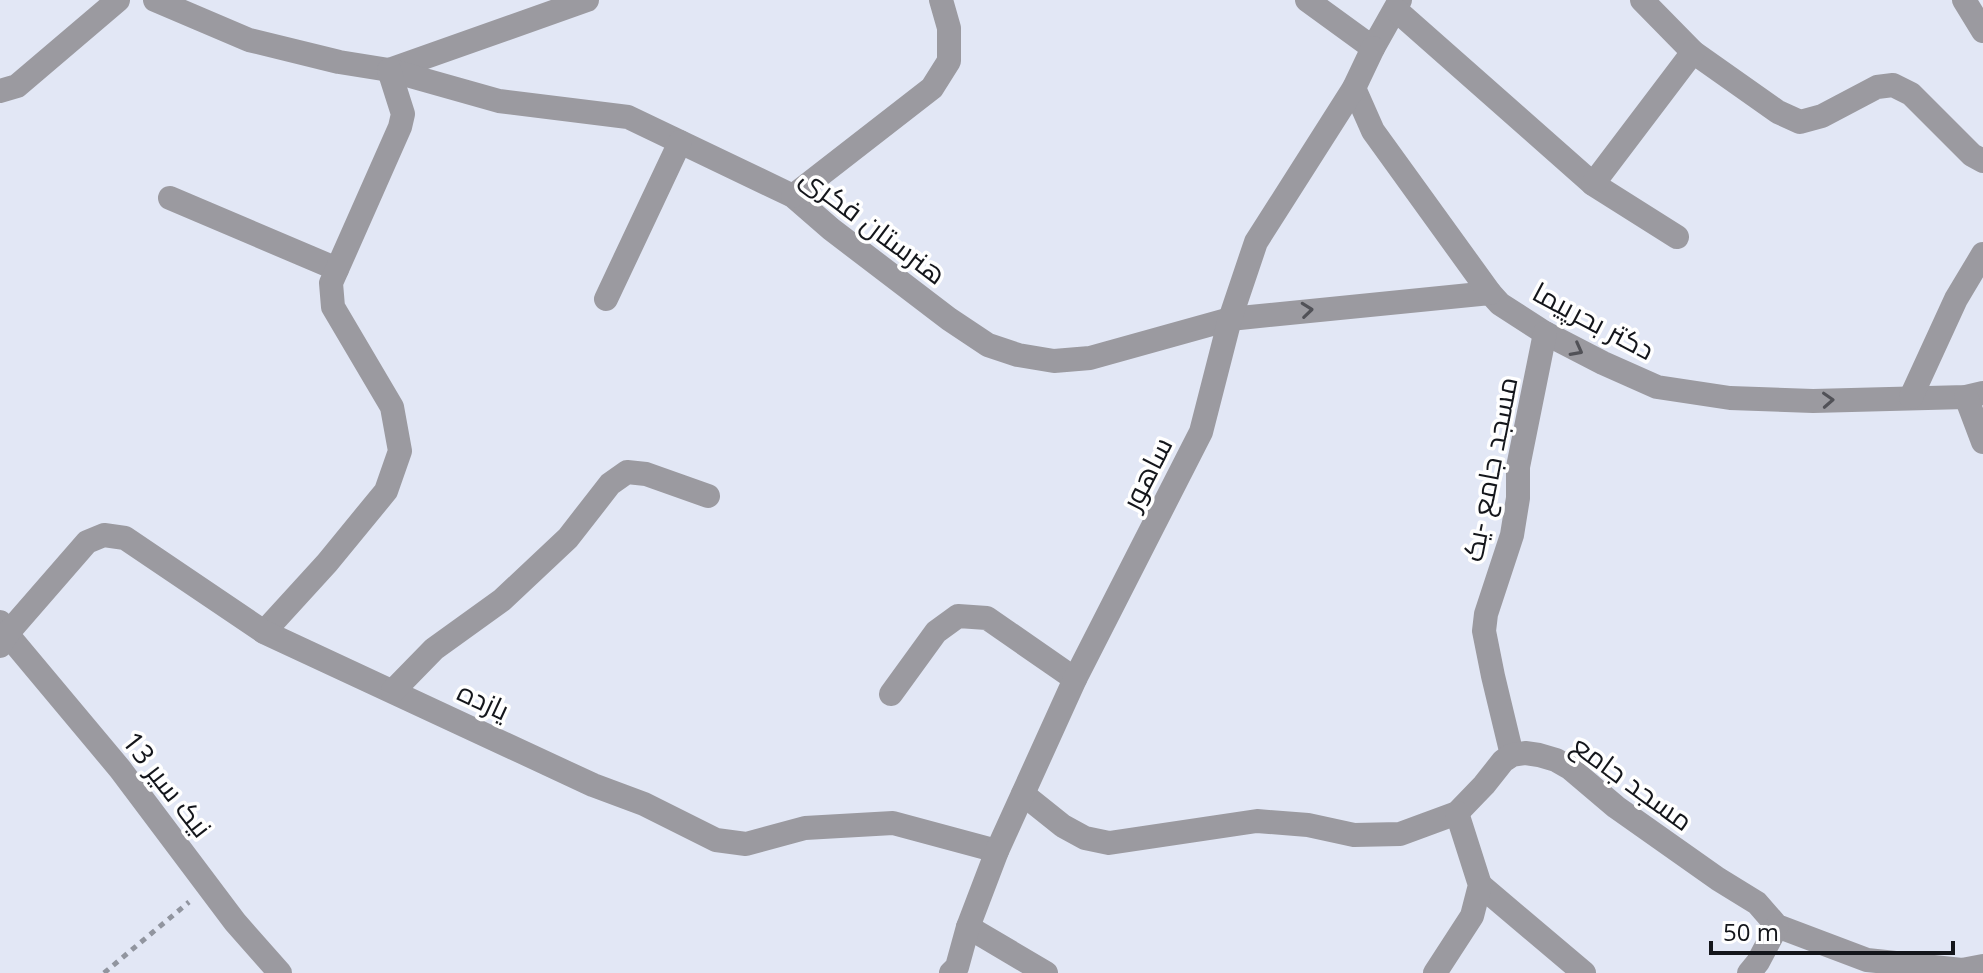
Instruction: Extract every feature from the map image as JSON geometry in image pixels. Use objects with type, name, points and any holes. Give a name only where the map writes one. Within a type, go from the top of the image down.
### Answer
[{"type":"street","points":[[0,91],[17,86],[118,0]]},
{"type":"street","name":"هنرستان فکری","points":[[155,0],[249,40],[339,62],[389,70],[499,101],[628,117],[793,196],[949,319],[988,345],[1018,355],[1054,361],[1090,358],[1230,319]]},
{"type":"street","name":"هنرستان فکری","points":[[389,70],[587,0]]},
{"type":"street","points":[[793,196],[932,88],[949,61],[949,28],[941,0]]},
{"type":"street","points":[[1307,0],[1373,48],[1398,5],[1593,184],[1677,237]]},
{"type":"street","points":[[1642,0],[1693,52],[1778,112],[1800,122],[1822,116],[1877,87],[1893,85],[1911,94],[1972,155],[1983,161]]},
{"type":"street","name":"ساهور","points":[[968,927],[997,851],[1075,679],[1201,432],[1230,319],[1256,242],[1354,88],[1373,48]]},
{"type":"street","points":[[1593,184],[1693,52]]},
{"type":"street","points":[[264,632],[327,563],[386,491],[400,451],[392,407],[333,307],[331,283],[400,127],[403,114],[389,70]]},
{"type":"street","points":[[1354,88],[1373,131],[1490,293]]},
{"type":"street","points":[[606,299],[680,142]]},
{"type":"street","points":[[170,198],[337,269]]},
{"type":"street","points":[[1911,397],[1956,299],[1983,254]]},
{"type":"street","name":"دکتر بحرپیما","points":[[1230,319],[1490,293],[1500,304],[1545,333],[1657,387],[1730,398],[1813,401],[1975,395]]},
{"type":"street","name":"مسجد جامع -یک","points":[[1512,755],[1484,631],[1486,614],[1512,535],[1518,498],[1518,467],[1545,333]]},
{"type":"street","points":[[1975,395],[1983,442]]},
{"type":"street","points":[[393,691],[434,649],[502,600],[568,538],[610,484],[627,472],[646,474],[708,496]]},
{"type":"street","name":"یازده","points":[[2,634],[87,542],[104,535],[125,538],[264,632],[593,785],[644,804],[716,840],[746,844],[805,828],[893,823],[997,851]]},
{"type":"street","points":[[891,694],[936,632],[958,616],[987,618],[1075,679]]},
{"type":"street","name":"نیک سیر 13","points":[[2,634],[120,769],[235,922],[280,973]]},
{"type":"street","points":[[1023,794],[1063,826],[1085,838],[1109,843],[1257,821],[1308,825],[1354,835],[1400,834],[1457,813],[1503,761],[1512,755]]},
{"type":"street","name":"مسجد جامع","points":[[1512,755],[1539,755],[1570,768],[1629,816],[1757,903],[1777,926],[1867,960],[1962,970],[1983,966]]},
{"type":"street","points":[[1457,813],[1480,885],[1584,973]]},
{"type":"street","points":[[1435,973],[1472,916],[1480,885]]},
{"type":"street","points":[[1749,973],[1777,926]]},
{"type":"street","points":[[954,970],[968,927],[1046,973]]},
{"type":"path","points":[[104,973],[208,886]]}]
